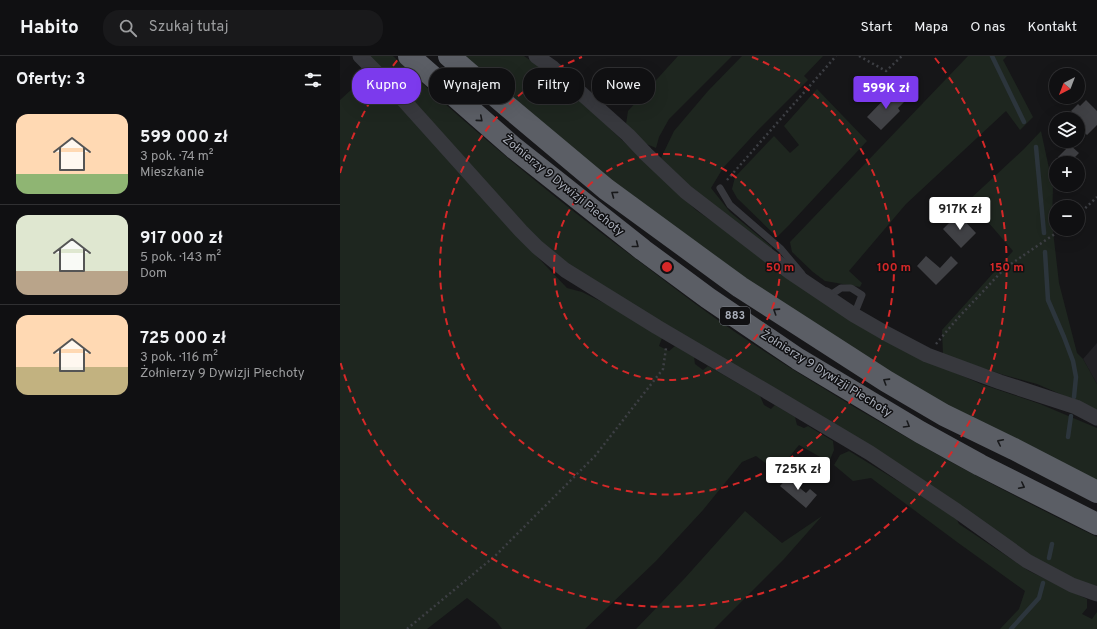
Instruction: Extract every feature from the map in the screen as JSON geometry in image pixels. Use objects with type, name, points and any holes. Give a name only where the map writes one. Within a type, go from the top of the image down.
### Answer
[{"type":"highway","name":"Żołnierzy 9 Dywizji Piechoty","points":[[410,56],[514,148],[643,250],[708,298],[798,359],[920,432],[980,465],[1097,524]]},
{"type":"highway","name":"Żołnierzy 9 Dywizji Piechoty","points":[[449,56],[606,189],[740,287],[886,381],[944,415],[1097,492]]},
{"type":"street","points":[[360,56],[398,94],[521,231],[537,247],[565,270],[672,336],[870,453],[958,511],[1028,561],[1072,585],[1097,594]]},
{"type":"street","points":[[536,56],[553,68],[628,135],[686,192],[790,272],[854,315],[927,355],[1000,382],[1076,407],[1097,418]]},
{"type":"lane","points":[[720,188],[730,205],[781,249],[801,273],[832,294],[840,288],[851,288],[862,295],[854,315]]},
{"type":"path","points":[[720,188],[836,56]]},
{"type":"path","points":[[859,56],[886,71],[902,56]]},
{"type":"path","points":[[1085,208],[1097,197]]},
{"type":"path","points":[[927,355],[957,319],[1005,268],[1052,236]]},
{"type":"path","points":[[407,629],[495,556],[595,456],[663,369],[667,343],[672,336]]},
{"type":"shaded area","points":[[368,56],[393,56],[406,68],[379,68]]},
{"type":"shaded area","points":[[463,56],[524,56],[540,68],[523,68],[523,104],[584,104],[696,210],[771,263],[912,354],[981,384],[1040,404],[1097,428],[1097,481],[934,401],[719,263],[589,164],[515,101],[515,68],[477,68]]},
{"type":"shaded area","points":[[678,56],[732,56],[669,119],[659,137],[656,148],[644,143],[626,124],[628,111],[634,104],[655,104],[655,81]]},
{"type":"shaded area","points":[[742,56],[823,56],[804,76],[808,80],[759,129],[723,168],[711,188],[730,212],[772,247],[772,252],[694,193],[661,158],[674,131],[708,91]]},
{"type":"shaded area","points":[[968,56],[1007,56],[1003,60],[1033,117],[1020,130],[1006,111],[906,204],[849,271],[862,283],[860,287],[825,281],[792,252],[790,242]]},
{"type":"shaded area","points":[[421,82],[429,89],[429,104],[445,104],[549,192],[681,293],[738,334],[869,416],[914,442],[1005,491],[1097,537],[1097,589],[1058,572],[572,268],[530,233],[412,104],[421,104]]},
{"type":"shaded area","points":[[352,89],[352,104],[398,104],[418,124],[504,222],[567,288],[582,292],[616,309],[662,338],[659,346],[669,351],[675,346],[694,357],[695,364],[703,370],[708,366],[760,396],[764,405],[771,409],[775,405],[795,417],[797,425],[804,428],[808,426],[833,441],[834,450],[829,462],[799,445],[777,472],[756,456],[742,462],[703,510],[656,561],[585,629],[502,629],[496,621],[467,598],[427,629],[340,629],[340,100]]},
{"type":"shaded area","points":[[817,89],[867,141],[777,237],[737,198],[732,189],[735,177],[774,136],[790,153],[799,145],[784,126]]},
{"type":"shaded area","points":[[1041,131],[1049,168],[1049,192],[1053,192],[1053,200],[1049,200],[1049,236],[1054,236],[1059,283],[1077,353],[1083,359],[1097,384],[1097,410],[1037,384],[943,355],[942,330],[1013,251],[969,200],[1024,149]]},
{"type":"shaded area","points":[[1097,343],[1097,384],[1083,359]]},
{"type":"shaded area","points":[[849,451],[955,516],[959,524],[1029,571],[1087,599],[1087,608],[1082,614],[1092,619],[1097,612],[1097,629],[1000,629],[1019,609],[1025,591],[871,478],[853,481],[834,465],[840,455]]},
{"type":"shaded area","points":[[745,511],[782,543],[822,516],[784,559],[714,629],[636,629],[685,578]]},
{"type":"building","points":[[893,90],[905,101],[898,108],[900,111],[881,130],[867,117]]},
{"type":"building","points":[[1086,100],[1097,111],[1097,125],[1087,135],[1085,133],[1085,112],[1071,111],[1078,104],[1080,106],[1085,104]]},
{"type":"building","points":[[1067,148],[1073,148],[1079,153],[1076,156],[1059,156]]},
{"type":"building","points":[[958,214],[976,233],[961,248],[943,229]]},
{"type":"building","points":[[926,256],[940,268],[951,256],[958,263],[936,285],[917,266]]},
{"type":"building","points":[[791,474],[799,481],[796,485],[806,493],[810,489],[817,495],[806,508],[780,486]]},
{"type":"waterway","points":[[992,56],[1024,122]]},
{"type":"waterway","points":[[1036,147],[1044,233]]},
{"type":"waterway","points":[[1045,252],[1048,300],[1073,361],[1076,377],[1074,397]]},
{"type":"waterway","points":[[1068,437],[1071,416]]},
{"type":"waterway","points":[[1049,558],[1052,544]]},
{"type":"waterway","points":[[1011,629],[1039,598],[1043,583]]}]
